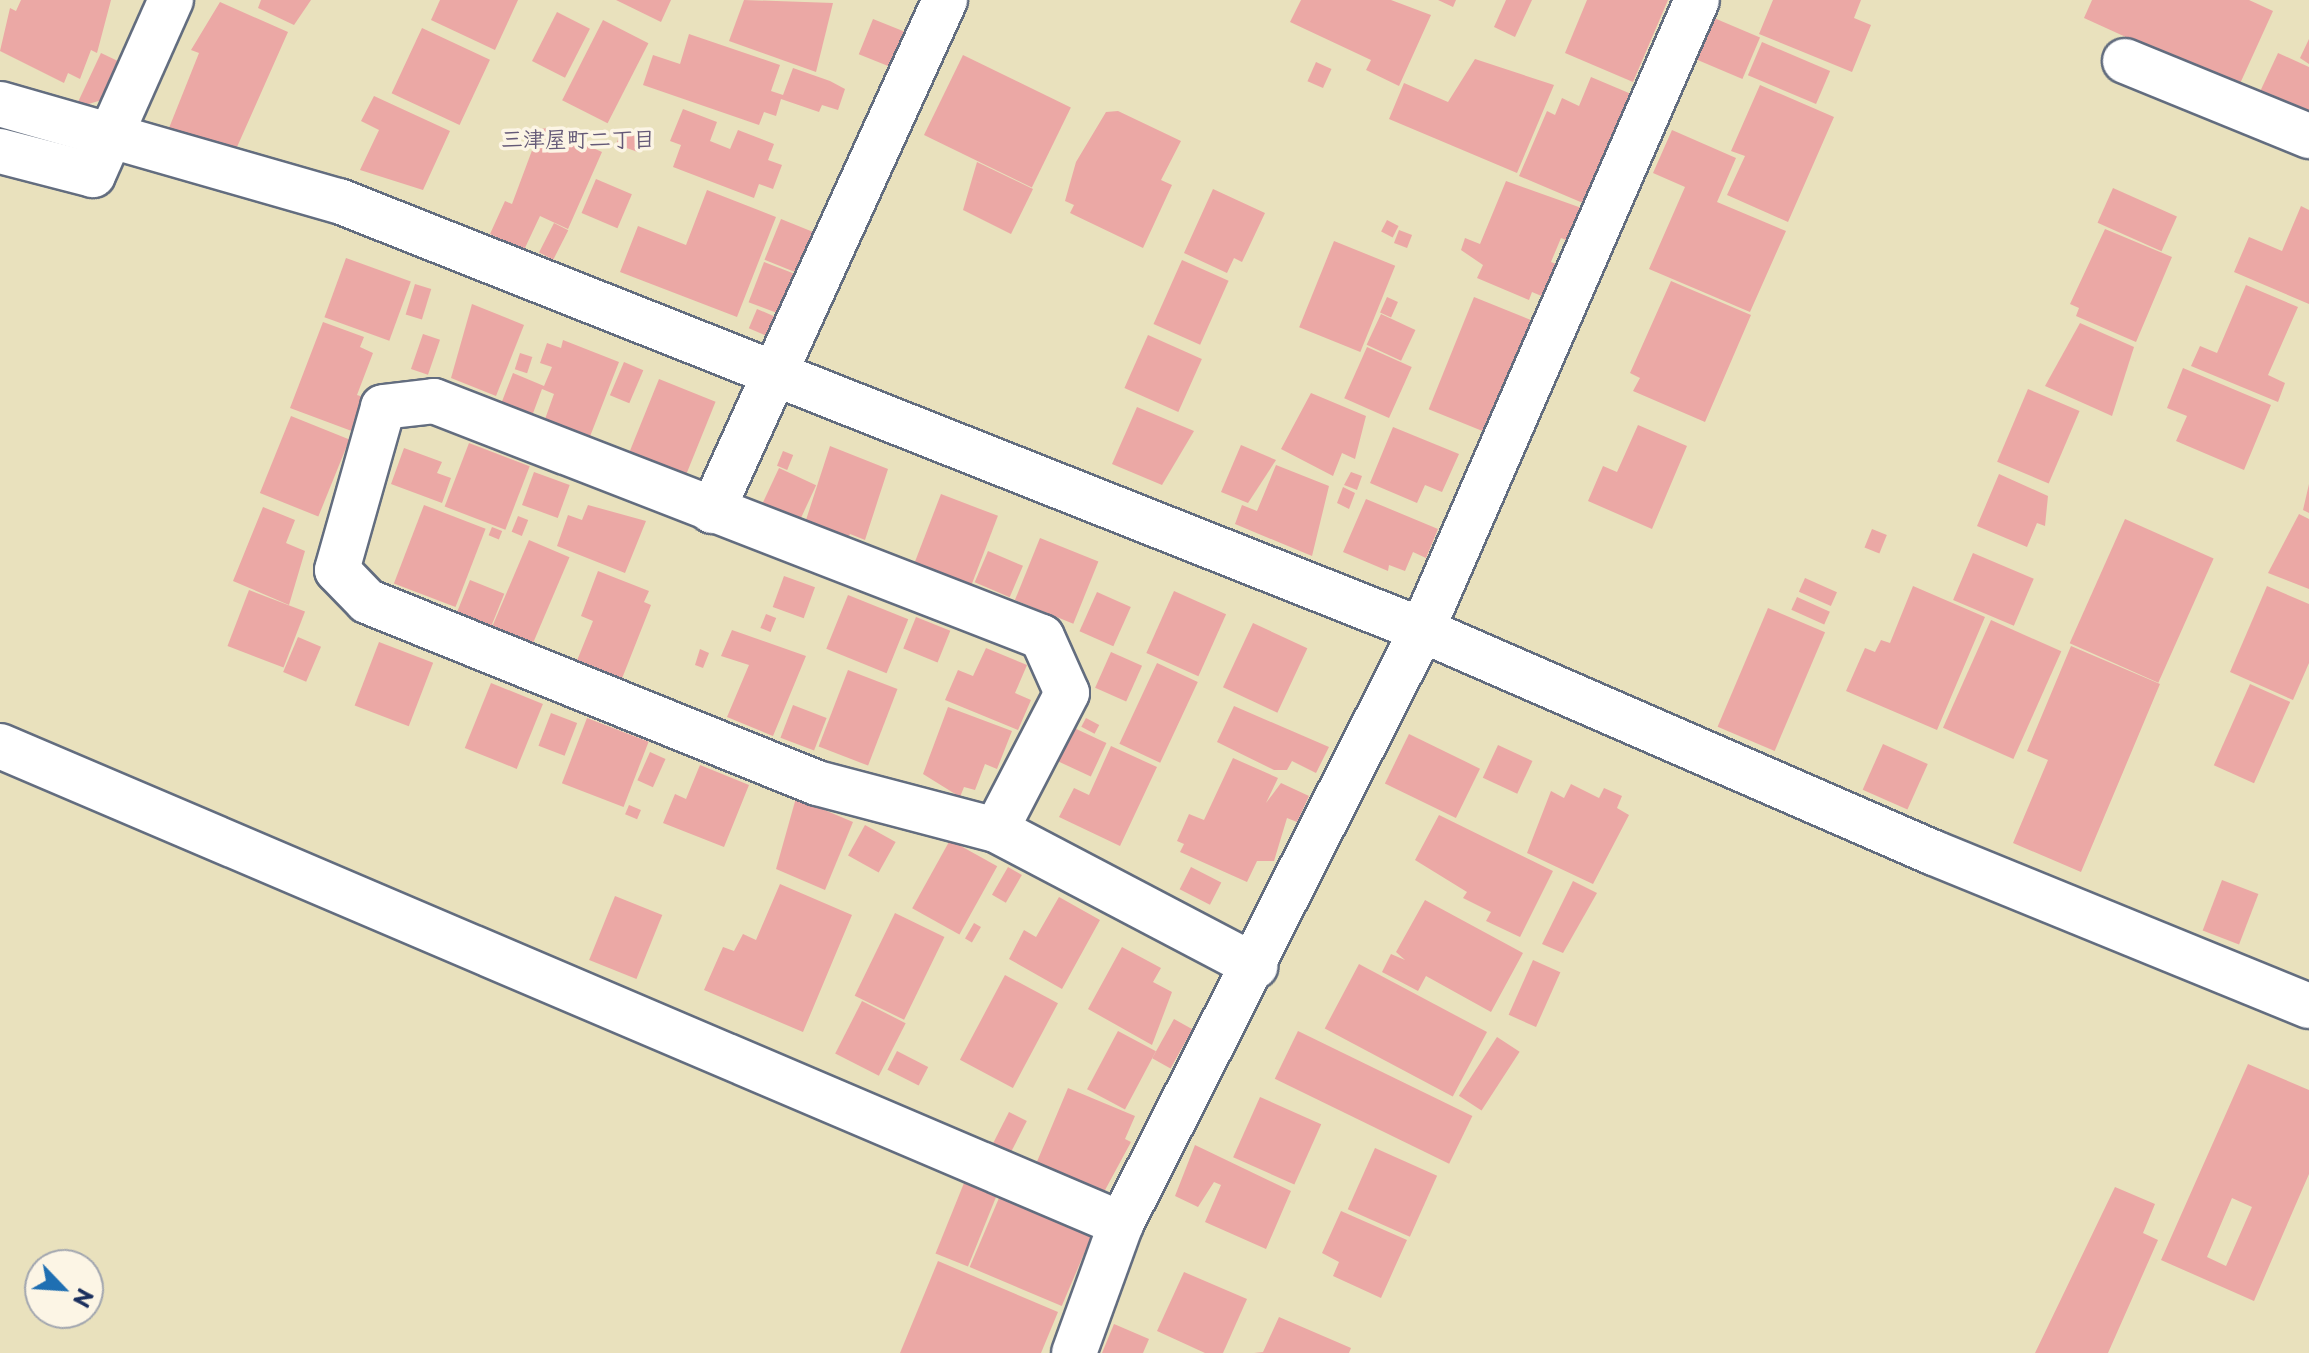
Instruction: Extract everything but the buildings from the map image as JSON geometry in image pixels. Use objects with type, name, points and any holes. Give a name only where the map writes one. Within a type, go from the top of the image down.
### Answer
[{"type":"street","points":[[0,151],[93,175],[171,0]]},
{"type":"street","points":[[712,511],[770,372],[945,0]]},
{"type":"street","points":[[1074,1353],[1121,1224],[1255,966],[1422,630],[1697,0]]},
{"type":"street","points":[[2125,61],[2309,136]]},
{"type":"street","points":[[0,104],[111,131],[339,201],[1422,630],[1920,847],[2309,1006]]},
{"type":"street","points":[[996,830],[1067,693],[1042,637],[434,401],[383,407],[337,570],[367,601],[817,783],[996,830],[1255,966]]},
{"type":"street","points":[[0,746],[1121,1224]]},
{"type":"district","name":"三津屋町二丁目","points":[[578,138]]}]
